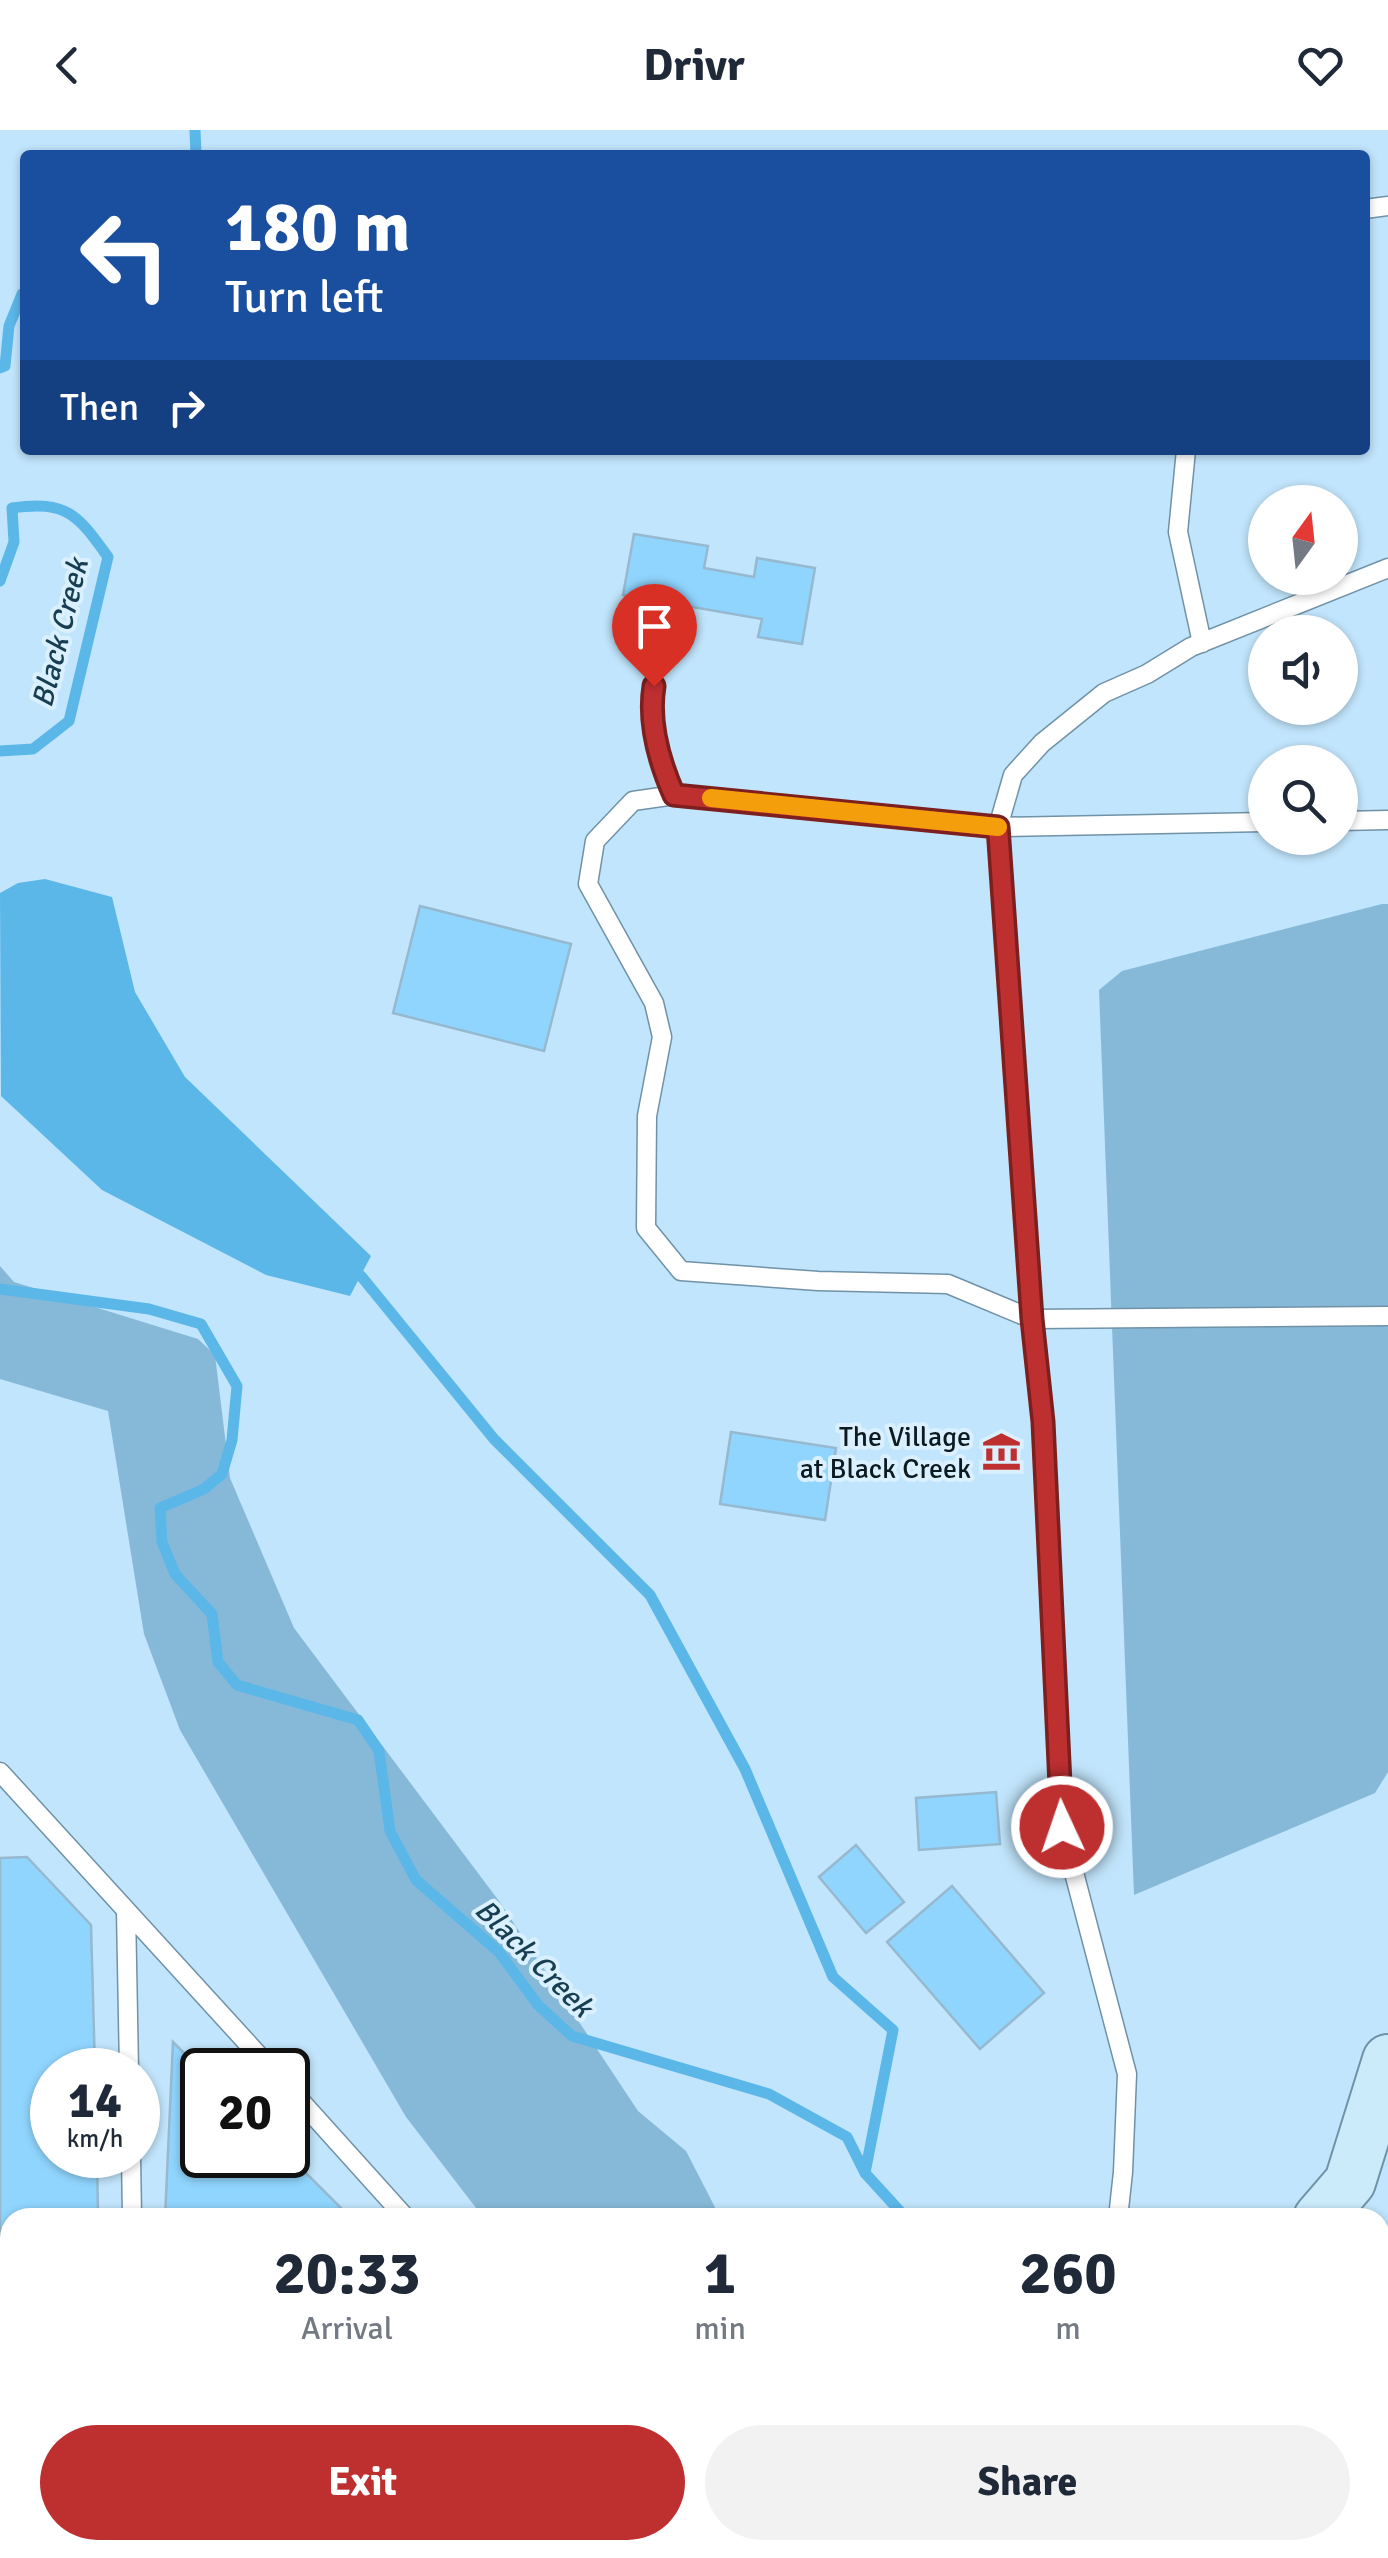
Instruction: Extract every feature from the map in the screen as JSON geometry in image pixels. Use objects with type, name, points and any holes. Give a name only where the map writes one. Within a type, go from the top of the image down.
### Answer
[{"type":"main road","points":[[1342,2206],[1388,2060]]},
{"type":"lane","points":[[1186,455],[1178,532],[1202,642]]},
{"type":"lane","points":[[1119,2208],[1127,2074],[1062,1827],[1043,1422],[1032,1319],[998,827],[1013,775],[1042,743],[1104,693],[1202,642],[1388,568]]},
{"type":"lane","points":[[654,686],[651,704],[660,763],[674,795]]},
{"type":"lane","points":[[1248,822],[998,827],[674,795],[632,800],[596,841],[588,884],[654,1002],[662,1037],[646,1116],[646,1228],[681,1270],[818,1281],[948,1284],[1032,1319],[1388,1316]]},
{"type":"lane","points":[[1358,820],[1388,820]]},
{"type":"lane","points":[[0,1772],[252,2048]]},
{"type":"lane","points":[[126,1910],[129,2048]]},
{"type":"lane","points":[[310,2112],[397,2208]]},
{"type":"lane","points":[[131,2178],[132,2208]]},
{"type":"shaded area","points":[[45,879],[112,897],[135,992],[185,1077],[371,1256],[350,1296],[266,1275],[102,1190],[1,1096],[0,893],[18,883]]},
{"type":"shaded area","points":[[1388,904],[1388,1772],[1375,1793],[1134,1895],[1099,990],[1122,971]]},
{"type":"shaded area","points":[[0,1266],[14,1282],[198,1339],[215,1355],[230,1478],[294,1628],[499,1901],[638,2111],[686,2151],[715,2208],[476,2208],[406,2117],[180,1730],[144,1634],[108,1411],[0,1379]]},
{"type":"building","points":[[634,534],[708,546],[704,568],[754,577],[757,558],[815,568],[802,644],[758,637],[762,619],[623,595]]},
{"type":"building","points":[[420,906],[571,944],[544,1051],[393,1013]]},
{"type":"building","points":[[731,1432],[836,1448],[825,1520],[720,1504]]},
{"type":"building","points":[[996,1792],[1000,1844],[919,1850],[916,1798]]},
{"type":"building","points":[[856,1845],[904,1902],[866,1933],[819,1877]]},
{"type":"building","points":[[27,1857],[91,1925],[94,2048],[30,2048],[30,2178],[97,2178],[98,2208],[0,2208],[0,1858]]},
{"type":"building","points":[[952,1886],[1044,1993],[980,2049],[887,1942]]},
{"type":"building","points":[[173,2042],[180,2049],[180,2178],[310,2177],[341,2208],[165,2208]]},
{"type":"waterway","name":"Black Creek","points":[[195,130],[196,150]]},
{"type":"waterway","name":"Black Creek","points":[[0,368],[5,366],[9,326],[20,299]]},
{"type":"waterway","name":"Black Creek","points":[[0,581],[14,542],[12,508],[46,506],[69,514],[88,530],[108,557],[69,721],[33,749],[0,751]]},
{"type":"waterway","points":[[361,1276],[494,1439],[650,1595],[745,1769],[833,1977],[893,2030],[865,2173]]},
{"type":"waterway","name":"Black Creek","points":[[0,1289],[149,1309],[201,1324],[237,1386],[232,1440],[222,1474],[204,1489],[160,1508],[162,1542],[175,1574],[212,1614],[218,1662],[237,1685],[358,1720],[379,1751],[390,1831],[416,1880],[499,1952],[538,2005],[572,2036],[769,2094],[847,2137],[865,2173],[897,2208]]},
{"type":"slow traffic","points":[[711,798],[998,827]]},
{"type":"place","name":"The Village at Black Creek","points":[[1001,1452]]},
{"type":"route","points":[[654,686],[651,704],[660,763],[674,795],[998,827],[1032,1319],[1043,1422],[1062,1827]]}]
